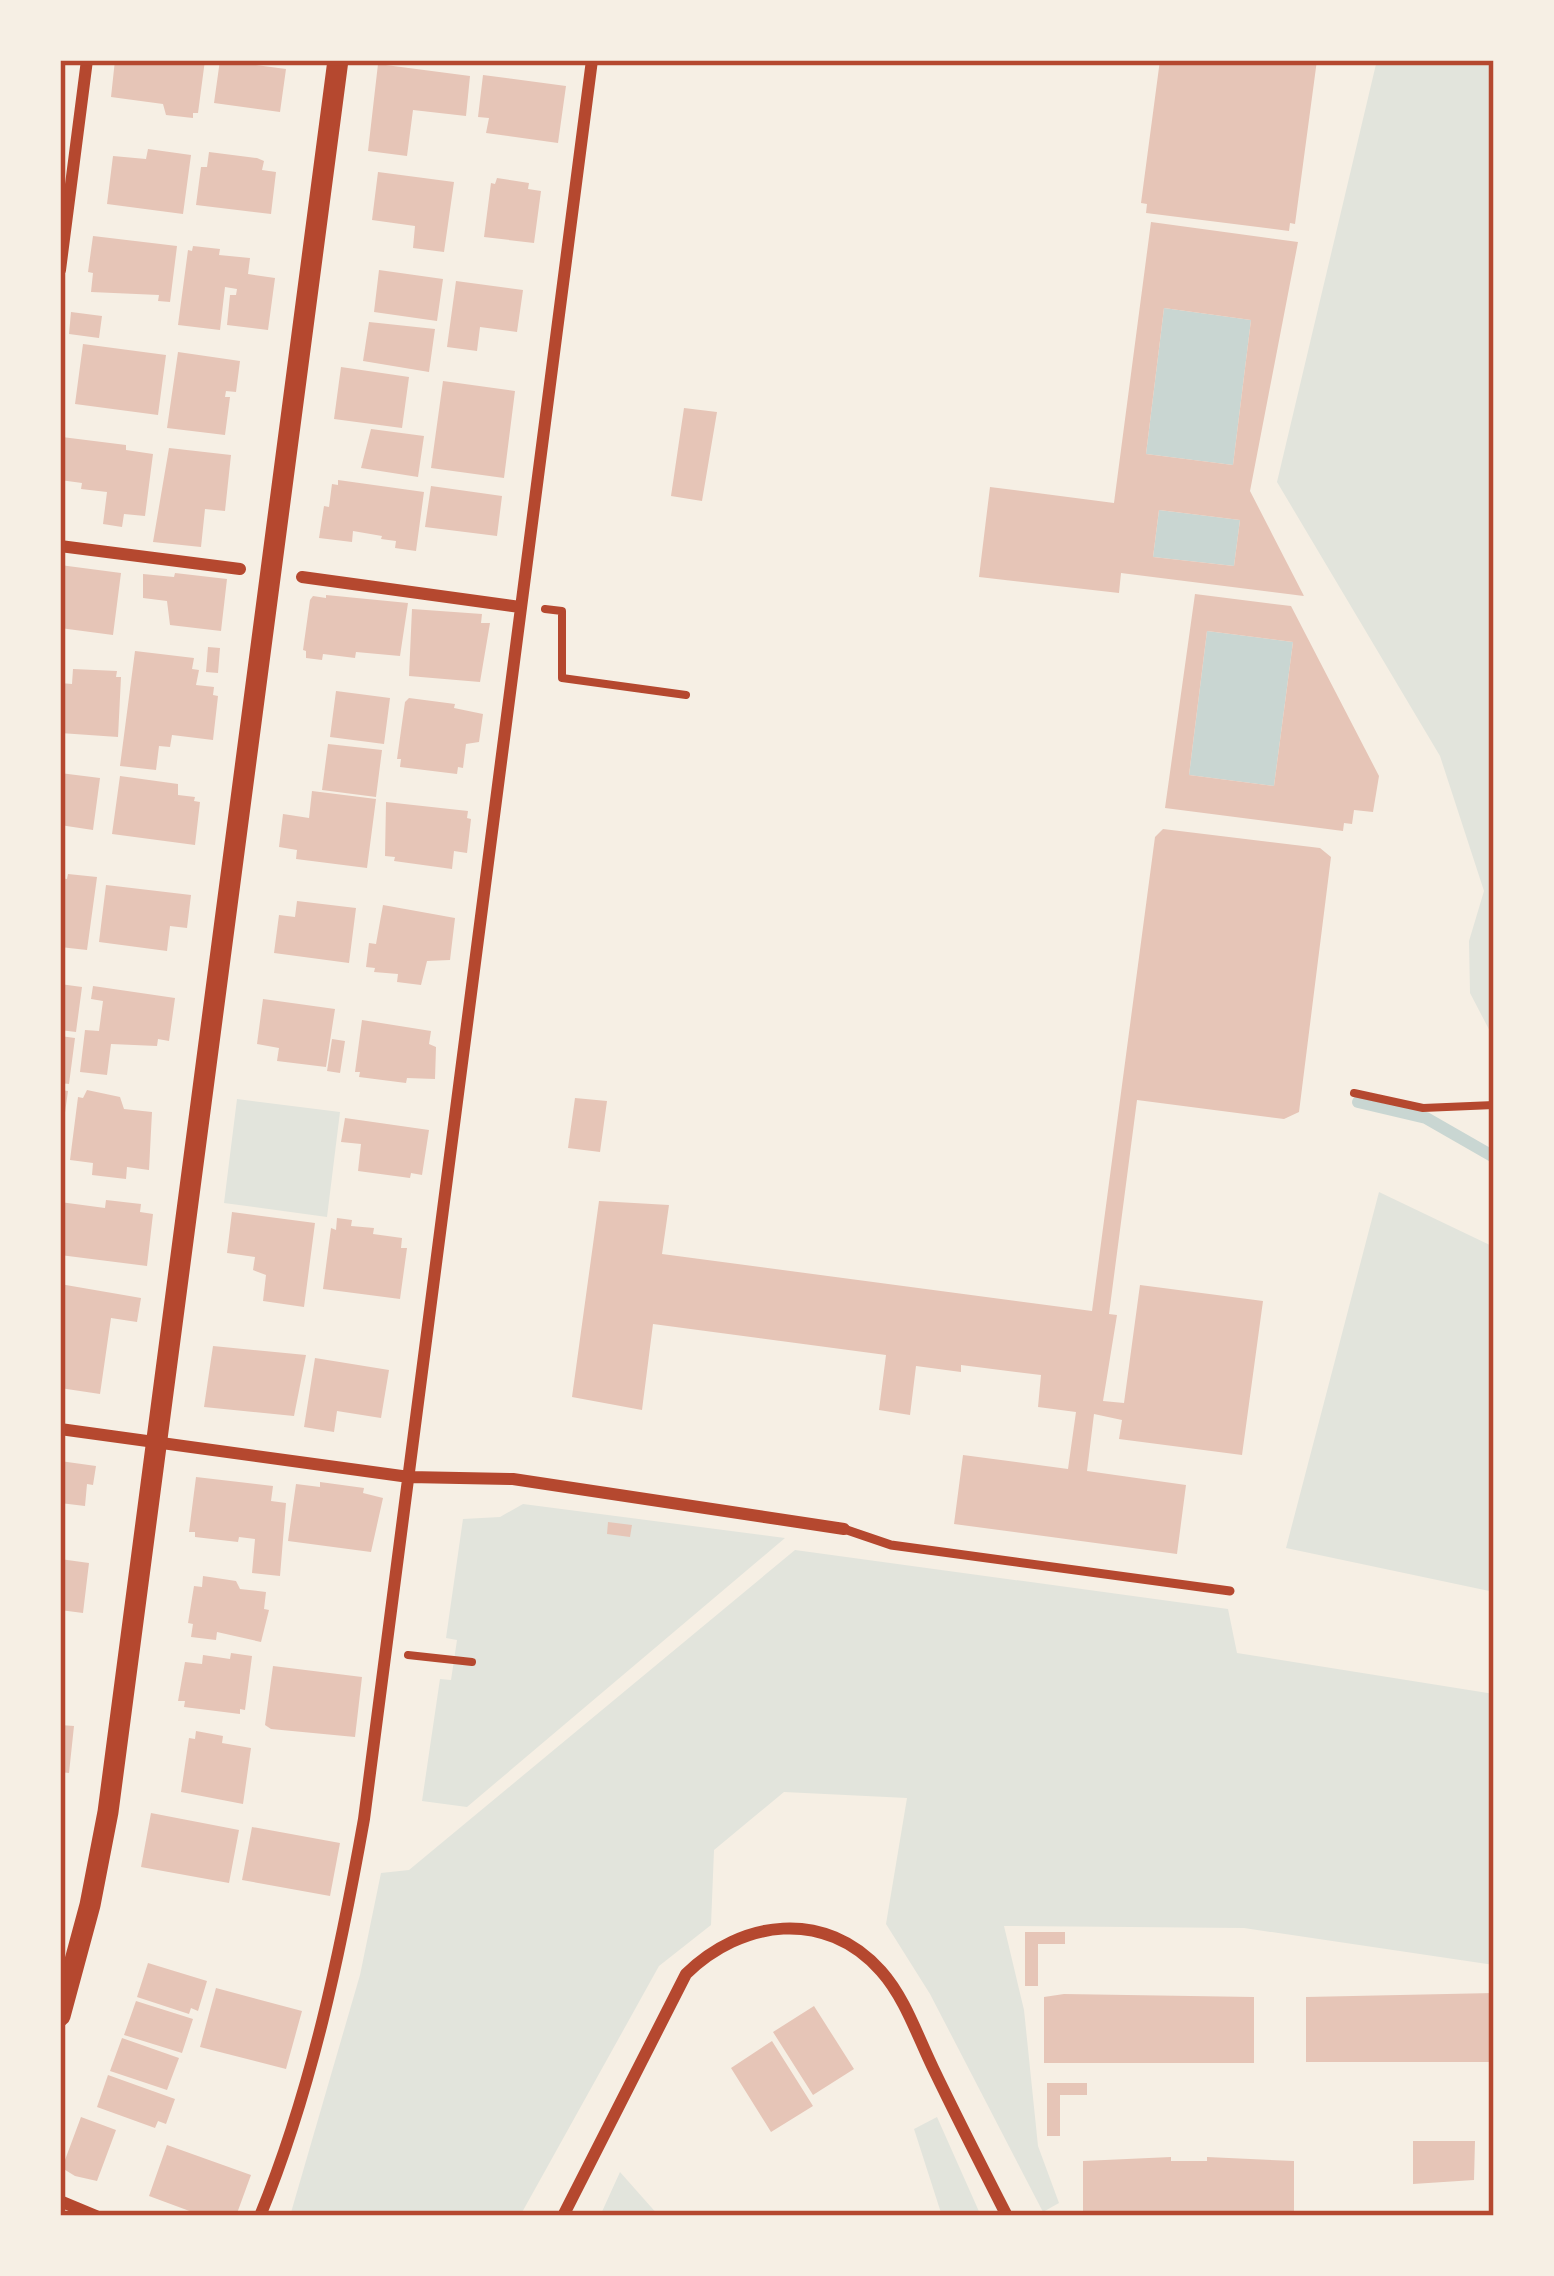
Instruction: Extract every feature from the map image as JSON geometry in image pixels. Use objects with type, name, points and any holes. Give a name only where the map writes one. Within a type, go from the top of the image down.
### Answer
[{"type":"street","points":[[60,270],[87,60]]},
{"type":"street","points":[[60,2016],[90,1905],[108,1812],[338,60]]},
{"type":"street","points":[[260,2216],[281,2164],[343,1936],[367,1798],[592,60]]},
{"type":"street","points":[[60,545],[241,569]]},
{"type":"street","points":[[302,577],[520,607]]},
{"type":"street","points":[[60,1430],[409,1477],[513,1479],[844,1529]]},
{"type":"street","points":[[563,2216],[686,1974],[717,1946],[737,1937],[789,1929],[831,1936],[860,1950],[895,1989],[1007,2216]]},
{"type":"street","points":[[60,2201],[96,2216]]},
{"type":"lane","points":[[844,1529],[891,1545],[1231,1591]]},
{"type":"path","points":[[560,622],[562,678],[686,694]]},
{"type":"path","points":[[1354,1093],[1423,1108],[1494,1106]]},
{"type":"path","points":[[406,1655],[472,1663]]},
{"type":"shaded area","points":[[1377,60],[1494,60],[1494,1039],[1470,993],[1469,941],[1484,891],[1440,756],[1277,482]]},
{"type":"shaded area","points":[[1164,308],[1251,320],[1233,465],[1146,454]]},
{"type":"shaded area","points":[[1159,510],[1240,520],[1234,566],[1153,557]]},
{"type":"shaded area","points":[[1207,631],[1293,642],[1274,786],[1189,775]]},
{"type":"shaded area","points":[[237,1099],[340,1112],[327,1217],[224,1203]]},
{"type":"shaded area","points":[[1379,1192],[1494,1247],[1494,1592],[1286,1548]]},
{"type":"shaded area","points":[[523,1504],[785,1538],[467,1807],[422,1801],[440,1679],[451,1680],[457,1640],[446,1638],[463,1519],[500,1517]]},
{"type":"shaded area","points":[[795,1550],[1228,1609],[1237,1653],[1494,1694],[1494,1965],[1244,1928],[1004,1926],[1024,2010],[1038,2146],[1059,2203],[1043,2212],[930,1994],[886,1924],[907,1798],[784,1792],[714,1850],[711,1925],[659,1966],[520,2216],[290,2216],[360,1975],[381,1873],[409,1870]]},
{"type":"shaded area","points":[[937,2117],[981,2216],[942,2216],[914,2129]]},
{"type":"shaded area","points":[[620,2172],[659,2216],[600,2216]]},
{"type":"building","points":[[115,60],[205,60],[198,113],[193,118],[166,115],[163,104],[111,97]]},
{"type":"building","points":[[220,60],[286,69],[280,112],[214,103]]},
{"type":"building","points":[[1160,60],[1317,60],[1295,224],[1290,223],[1289,231],[1146,213],[1147,204],[1141,203]]},
{"type":"building","points":[[378,64],[470,76],[466,116],[413,110],[407,156],[368,151]]},
{"type":"building","points":[[483,75],[566,86],[558,143],[486,133],[489,118],[478,117]]},
{"type":"building","points":[[148,149],[191,155],[183,214],[107,204],[113,156],[146,159]]},
{"type":"building","points":[[209,152],[257,158],[264,161],[262,170],[276,172],[271,214],[196,205],[201,167],[207,167]]},
{"type":"building","points":[[378,172],[454,182],[444,252],[413,248],[415,226],[372,220]]},
{"type":"building","points":[[497,178],[529,183],[528,189],[541,191],[534,243],[484,237],[491,183]]},
{"type":"building","points":[[1151,222],[1298,242],[1250,491],[1304,596],[1121,573],[1119,593],[979,577],[990,487],[1114,503]],"holes":[[[1164,308],[1251,320],[1233,465],[1146,454]],[[1159,510],[1240,520],[1234,566],[1153,557]]]},
{"type":"building","points":[[93,236],[177,246],[170,302],[158,301],[159,295],[91,292],[93,273],[88,272]]},
{"type":"building","points":[[193,246],[250,258],[248,274],[275,278],[268,330],[227,325],[230,295],[236,295],[237,289],[225,287],[220,330],[178,325],[188,250]]},
{"type":"building","points":[[379,270],[443,279],[437,321],[374,312]]},
{"type":"building","points":[[456,281],[523,290],[517,332],[480,327],[477,351],[447,347]]},
{"type":"building","points":[[71,312],[102,316],[99,338],[69,334]]},
{"type":"building","points":[[369,322],[435,329],[429,372],[363,361]]},
{"type":"building","points":[[83,344],[166,355],[158,415],[75,404]]},
{"type":"building","points":[[178,352],[240,361],[236,392],[226,391],[225,397],[230,397],[225,435],[167,428]]},
{"type":"building","points":[[341,367],[409,377],[402,428],[334,419]]},
{"type":"building","points":[[443,381],[515,391],[504,478],[431,468]]},
{"type":"building","points":[[684,408],[717,412],[702,501],[671,496]]},
{"type":"building","points":[[371,429],[424,436],[418,477],[361,468]]},
{"type":"building","points":[[62,437],[126,445],[126,450],[153,454],[145,516],[124,514],[122,527],[103,524],[107,492],[60,480]]},
{"type":"building","points":[[169,448],[231,455],[225,511],[205,509],[201,547],[153,542]]},
{"type":"building","points":[[338,480],[424,492],[416,551],[395,548],[396,541],[382,536],[353,531],[352,542],[319,538],[324,506],[329,507],[332,484],[338,485]]},
{"type":"building","points":[[431,486],[502,496],[497,536],[425,527]]},
{"type":"building","points":[[60,565],[121,573],[113,635],[60,628]]},
{"type":"building","points":[[175,573],[227,579],[221,631],[170,625],[167,601],[143,598],[143,574],[174,577]]},
{"type":"building","points":[[1195,594],[1291,606],[1379,776],[1373,812],[1354,810],[1352,824],[1344,823],[1343,831],[1165,808]],"holes":[[[1207,631],[1293,642],[1274,786],[1189,775]]]},
{"type":"building","points":[[326,595],[408,603],[400,656],[356,652],[355,658],[323,654],[322,660],[306,658],[310,600]]},
{"type":"building","points":[[412,609],[482,614],[481,623],[490,623],[480,682],[409,676]]},
{"type":"building","points":[[208,647],[220,648],[218,673],[206,672]]},
{"type":"building","points":[[135,651],[194,658],[192,669],[199,670],[196,685],[214,687],[213,695],[218,696],[213,740],[172,735],[170,747],[159,746],[156,770],[120,766]]},
{"type":"building","points":[[73,669],[117,671],[116,677],[121,677],[118,737],[60,733],[60,683],[72,684]]},
{"type":"building","points":[[336,691],[390,698],[384,744],[330,737]]},
{"type":"building","points":[[409,698],[455,704],[454,708],[483,714],[479,742],[466,744],[463,768],[458,767],[457,774],[400,767],[401,759],[397,759]]},
{"type":"building","points":[[328,744],[382,750],[376,797],[322,790]]},
{"type":"building","points":[[60,773],[100,778],[93,830],[60,825]]},
{"type":"building","points":[[120,776],[178,784],[178,795],[195,797],[200,802],[195,845],[112,834]]},
{"type":"building","points":[[312,791],[376,799],[367,868],[296,859],[297,850],[279,847],[283,814],[309,818]]},
{"type":"building","points":[[386,802],[468,811],[467,853],[454,851],[452,869],[385,856]]},
{"type":"building","points":[[1163,829],[1320,848],[1331,857],[1299,1112],[1284,1119],[1137,1100],[1109,1314],[1117,1315],[1103,1401],[1124,1403],[1140,1285],[1263,1301],[1242,1455],[1119,1439],[1122,1420],[1094,1414],[1087,1471],[1186,1485],[1177,1554],[954,1524],[963,1455],[1068,1469],[1076,1412],[1038,1407],[1041,1375],[961,1365],[961,1372],[916,1366],[910,1415],[879,1410],[886,1355],[653,1324],[642,1410],[572,1397],[599,1201],[669,1205],[662,1254],[1092,1311],[1155,837]]},
{"type":"building","points":[[68,874],[97,877],[87,950],[60,947],[60,878],[67,879]]},
{"type":"building","points":[[106,885],[191,895],[187,928],[170,926],[167,951],[99,942]]},
{"type":"building","points":[[297,901],[356,908],[349,963],[274,953],[279,915],[295,917]]},
{"type":"building","points":[[383,905],[455,918],[450,960],[427,961],[421,985],[397,982],[398,974],[366,967]]},
{"type":"building","points":[[60,984],[82,987],[76,1032],[60,1030]]},
{"type":"building","points":[[93,986],[175,998],[169,1041],[158,1039],[157,1046],[111,1044],[107,1075],[80,1072],[85,1030],[99,1031],[103,1001],[91,999]]},
{"type":"building","points":[[263,999],[335,1009],[326,1067],[277,1061],[279,1048],[257,1044]]},
{"type":"building","points":[[362,1020],[431,1031],[429,1044],[436,1047],[435,1079],[407,1078],[406,1083],[359,1077],[360,1072],[355,1072]]},
{"type":"building","points":[[60,1036],[75,1038],[69,1084],[60,1083]]},
{"type":"building","points":[[332,1039],[345,1041],[340,1073],[327,1071]]},
{"type":"building","points":[[60,1090],[68,1091],[63,1127],[60,1127]]},
{"type":"building","points":[[87,1090],[120,1097],[124,1109],[152,1112],[149,1170],[127,1167],[126,1179],[92,1175],[93,1163],[70,1160],[78,1097],[83,1098]]},
{"type":"building","points":[[575,1098],[607,1101],[600,1152],[568,1148]]},
{"type":"building","points":[[345,1118],[429,1130],[422,1175],[411,1173],[410,1178],[358,1171],[361,1144],[341,1142]]},
{"type":"building","points":[[106,1200],[141,1204],[140,1212],[153,1214],[147,1266],[60,1255],[60,1202],[105,1208]]},
{"type":"building","points":[[232,1212],[315,1223],[304,1307],[263,1301],[266,1275],[253,1270],[255,1257],[227,1253]]},
{"type":"building","points":[[337,1218],[352,1220],[351,1226],[374,1228],[373,1234],[402,1238],[401,1248],[407,1248],[400,1299],[323,1289],[331,1228],[336,1230]]},
{"type":"building","points":[[60,1284],[141,1298],[137,1322],[111,1318],[100,1394],[60,1388]]},
{"type":"building","points":[[213,1346],[306,1355],[294,1416],[204,1407]]},
{"type":"building","points":[[315,1358],[389,1370],[381,1418],[337,1411],[334,1432],[304,1427]]},
{"type":"building","points":[[60,1461],[96,1466],[93,1485],[87,1484],[85,1506],[60,1503]]},
{"type":"building","points":[[196,1477],[273,1486],[271,1501],[286,1503],[280,1576],[252,1573],[255,1539],[239,1537],[238,1542],[195,1537],[195,1532],[189,1532]]},
{"type":"building","points":[[320,1482],[364,1488],[363,1493],[383,1498],[371,1552],[288,1541],[296,1484],[320,1487]]},
{"type":"building","points":[[608,1522],[632,1525],[630,1537],[607,1534]]},
{"type":"building","points":[[60,1559],[89,1563],[83,1613],[60,1610]]},
{"type":"building","points":[[203,1576],[266,1592],[264,1609],[269,1610],[261,1642],[217,1632],[216,1640],[191,1637],[193,1624],[188,1623],[194,1586],[202,1587]]},
{"type":"building","points":[[231,1653],[252,1656],[245,1710],[240,1709],[240,1714],[184,1707],[185,1701],[178,1701],[185,1662],[202,1664],[203,1655],[230,1659]]},
{"type":"building","points":[[273,1666],[362,1677],[355,1737],[265,1725]]},
{"type":"building","points":[[60,1725],[74,1726],[69,1773],[60,1772]]},
{"type":"building","points":[[196,1731],[223,1736],[222,1743],[251,1748],[243,1804],[181,1792],[189,1738],[195,1739]]},
{"type":"building","points":[[151,1813],[239,1830],[229,1883],[141,1867]]},
{"type":"building","points":[[252,1827],[340,1843],[330,1896],[242,1880]]},
{"type":"building","points":[[1025,1932],[1065,1932],[1065,1944],[1038,1944],[1038,1986],[1025,1986]]},
{"type":"building","points":[[148,1963],[207,1981],[198,2011],[191,2008],[189,2014],[137,1997]]},
{"type":"building","points":[[216,1988],[302,2011],[286,2069],[200,2047]]},
{"type":"building","points":[[1494,1993],[1494,2062],[1306,2062],[1306,1997]]},
{"type":"building","points":[[1044,1997],[1254,1997],[1254,2063],[1044,2063]]},
{"type":"building","points":[[136,2001],[193,2019],[182,2053],[124,2035]]},
{"type":"building","points":[[814,2006],[854,2069],[813,2095],[773,2032]]},
{"type":"building","points":[[122,2038],[179,2058],[167,2090],[110,2071]]},
{"type":"building","points":[[772,2041],[813,2106],[771,2132],[731,2068]]},
{"type":"building","points":[[108,2075],[175,2099],[166,2124],[158,2121],[155,2128],[97,2107]]},
{"type":"building","points":[[1047,2083],[1087,2083],[1087,2095],[1060,2095],[1060,2136],[1047,2136]]},
{"type":"building","points":[[81,2117],[116,2130],[97,2181],[62,2168]]},
{"type":"building","points":[[1413,2141],[1475,2141],[1474,2180],[1413,2184]]},
{"type":"building","points":[[167,2145],[251,2175],[236,2216],[203,2216],[149,2196]]},
{"type":"building","points":[[1171,2157],[1171,2161],[1207,2161],[1207,2157],[1294,2161],[1294,2216],[1083,2216],[1083,2161]]},
{"type":"waterway","points":[[1358,1102],[1426,1118],[1494,1157]]}]
